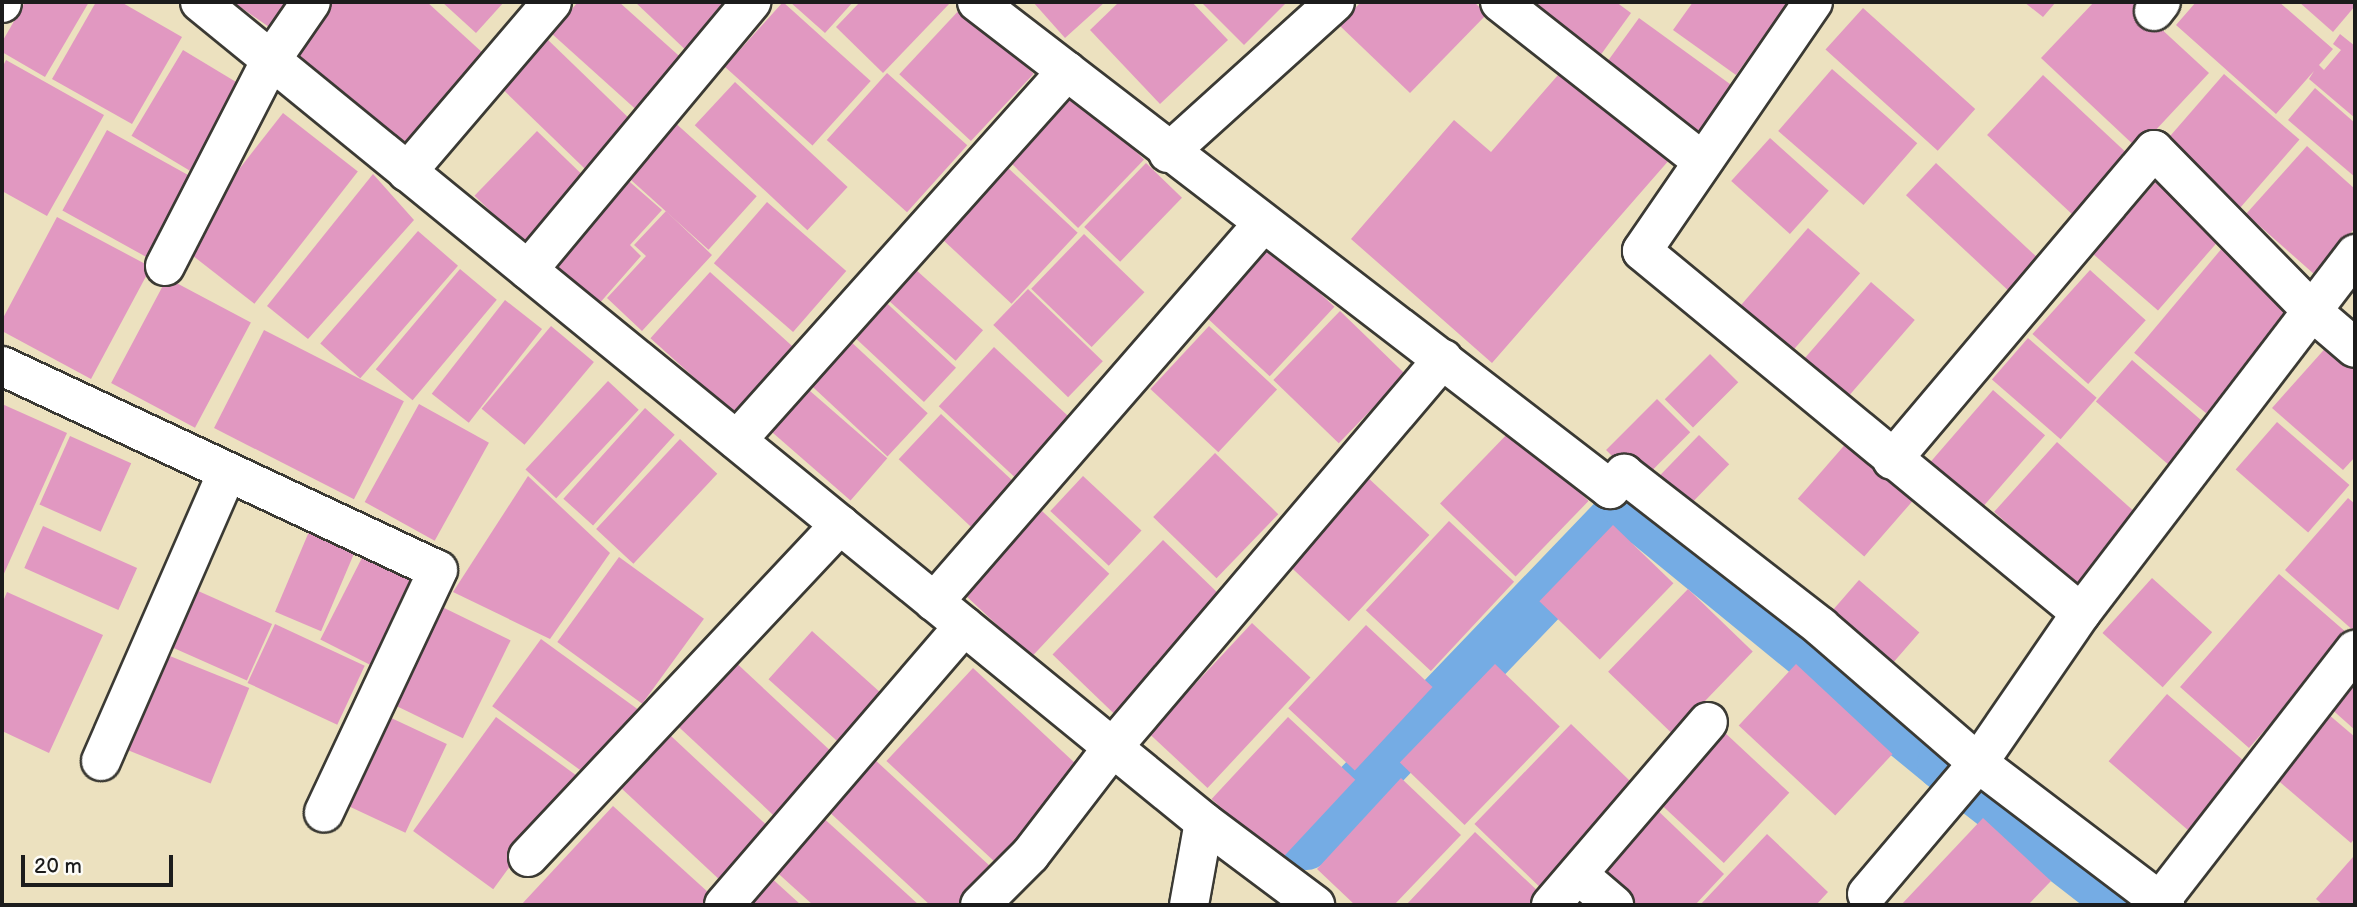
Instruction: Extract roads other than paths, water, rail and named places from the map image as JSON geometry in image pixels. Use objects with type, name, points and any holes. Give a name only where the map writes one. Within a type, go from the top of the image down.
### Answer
[{"type":"street","points":[[200,2],[1112,748],[1204,822],[1315,905]]},
{"type":"street","points":[[165,266],[271,60],[311,2]]},
{"type":"street","points":[[407,172],[552,2]]},
{"type":"street","points":[[528,270],[751,2]]},
{"type":"street","points":[[977,2],[1168,153],[1443,359],[1610,489],[1624,474],[1821,627],[1978,763],[2160,904],[2355,650]]},
{"type":"street","points":[[1168,153],[1335,2]]},
{"type":"street","points":[[1500,2],[1703,162]]},
{"type":"street","points":[[1814,2],[1642,251],[1892,460],[2081,613]]},
{"type":"street","points":[[737,440],[1067,71]]},
{"type":"street","points":[[1892,460],[2154,150],[2313,312],[2355,348]]},
{"type":"street","points":[[934,602],[1262,225]]},
{"type":"street","points":[[1867,894],[1978,763],[2081,613],[2355,254]]},
{"type":"street","points":[[980,905],[1030,855],[1112,748],[1443,359]]},
{"type":"street","points":[[2,366],[438,570],[324,812]]},
{"type":"street","points":[[101,761],[226,472]]},
{"type":"street","points":[[528,857],[840,525]]},
{"type":"street","points":[[724,905],[964,626]]},
{"type":"street","points":[[1551,905],[1580,876],[1708,722]]},
{"type":"street","points":[[1189,905],[1204,822]]},
{"type":"street","points":[[1580,876],[1614,905]]},
{"type":"waterway","points":[[1306,843],[1629,506],[1944,764],[2126,905]]}]
